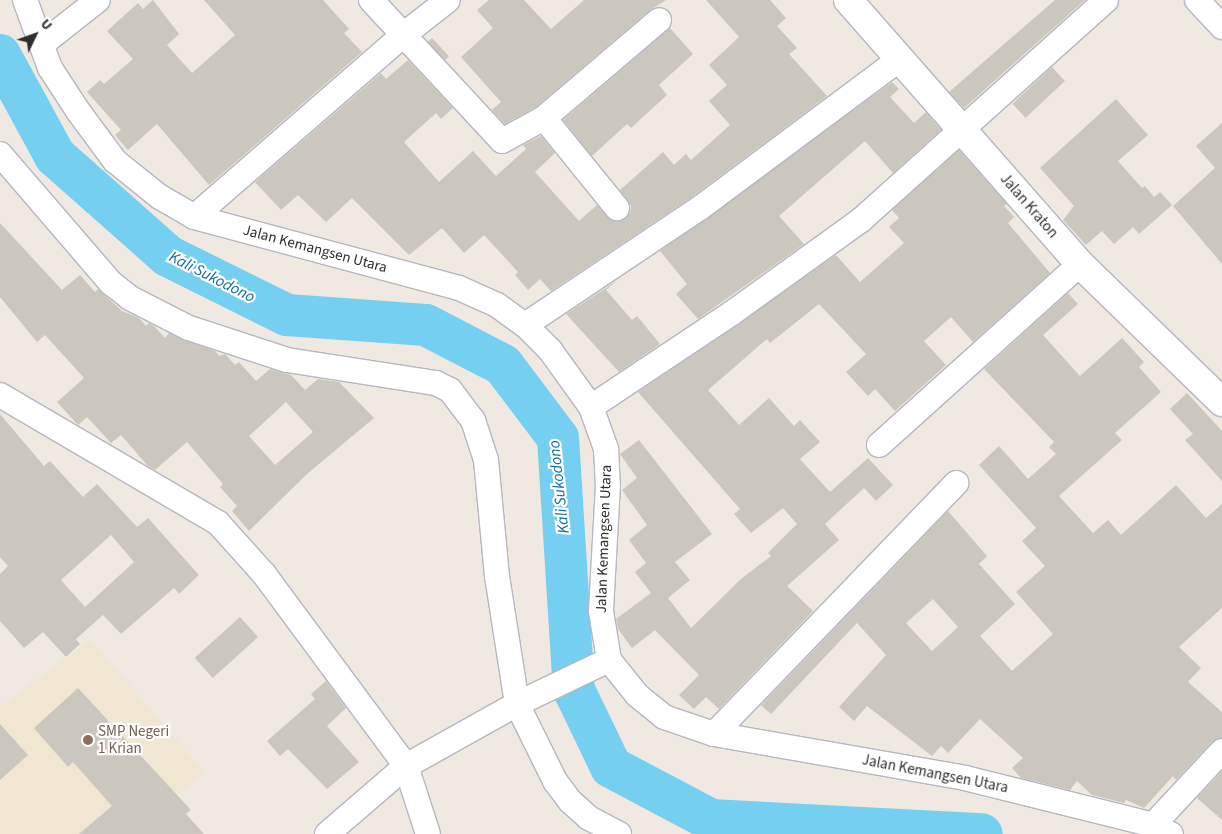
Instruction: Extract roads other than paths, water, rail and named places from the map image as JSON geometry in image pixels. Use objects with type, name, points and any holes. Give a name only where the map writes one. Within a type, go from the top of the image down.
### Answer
[{"type":"street","name":"Jalan Kemangsen Utara","points":[[25,0],[42,44],[60,82],[115,161],[160,197],[194,217],[459,288],[497,305],[525,325],[550,350],[591,407],[606,450],[608,485],[601,611],[603,664],[664,717],[714,734],[965,778],[1162,829]]},
{"type":"street","points":[[42,44],[98,0]]},
{"type":"street","points":[[371,0],[499,140],[510,139],[544,118],[659,20]]},
{"type":"street","points":[[194,217],[402,36],[448,0]]},
{"type":"street","name":"Jalan Kraton","points":[[848,0],[1080,264],[1222,402]]},
{"type":"street","points":[[591,407],[732,313],[861,220],[1106,0]]},
{"type":"street","points":[[1196,0],[1222,27]]},
{"type":"street","points":[[525,325],[700,208],[900,59]]},
{"type":"street","points":[[544,118],[618,208]]},
{"type":"street","points":[[0,154],[110,283],[130,298],[189,328],[287,360],[436,384],[450,390],[473,420],[486,460],[497,576],[525,700],[555,781],[570,801],[589,818],[619,834]]},
{"type":"street","points":[[879,445],[1080,264]]},
{"type":"street","points":[[0,395],[218,523],[264,574],[406,766],[428,834]]},
{"type":"street","points":[[714,734],[956,484]]},
{"type":"street","points":[[327,834],[406,766],[525,700],[603,664]]},
{"type":"street","points":[[1162,829],[1222,751]]},
{"type":"waterway","name":"Kali Sukodono","points":[[0,55],[55,156],[168,256],[287,315],[426,325],[503,365],[558,438],[574,690],[611,767],[711,820],[982,834]]},
{"type":"place","name":"SMP Negeri 1 Krian","points":[[88,740]]}]
